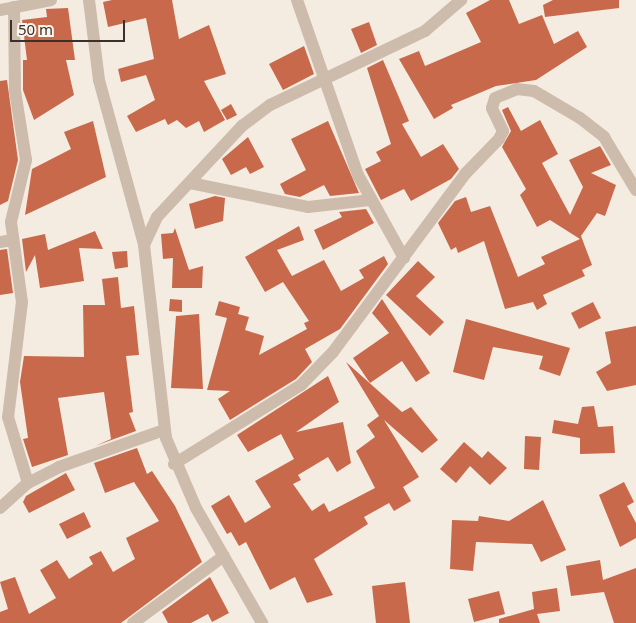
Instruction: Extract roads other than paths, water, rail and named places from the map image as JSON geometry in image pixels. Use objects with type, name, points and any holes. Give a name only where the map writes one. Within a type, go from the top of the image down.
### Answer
[{"type":"street","points":[[0,10],[51,0]]},
{"type":"street","points":[[89,0],[100,80],[144,245],[164,430],[174,464],[262,623]]},
{"type":"street","points":[[297,0],[326,76],[339,126],[370,200],[404,258]]},
{"type":"street","points":[[144,245],[157,217],[242,126],[270,105],[326,76],[425,31],[461,0]]},
{"type":"street","points":[[14,7],[15,91],[26,160],[6,241],[22,302],[8,417],[28,483]]},
{"type":"street","points":[[174,464],[301,385],[361,319],[465,174],[499,139],[503,131],[492,104],[517,89],[534,91],[596,130],[636,190]]},
{"type":"street","points":[[190,183],[308,207],[370,200]]},
{"type":"street","points":[[0,508],[28,483],[164,430]]},
{"type":"street","points":[[133,623],[224,556]]}]
